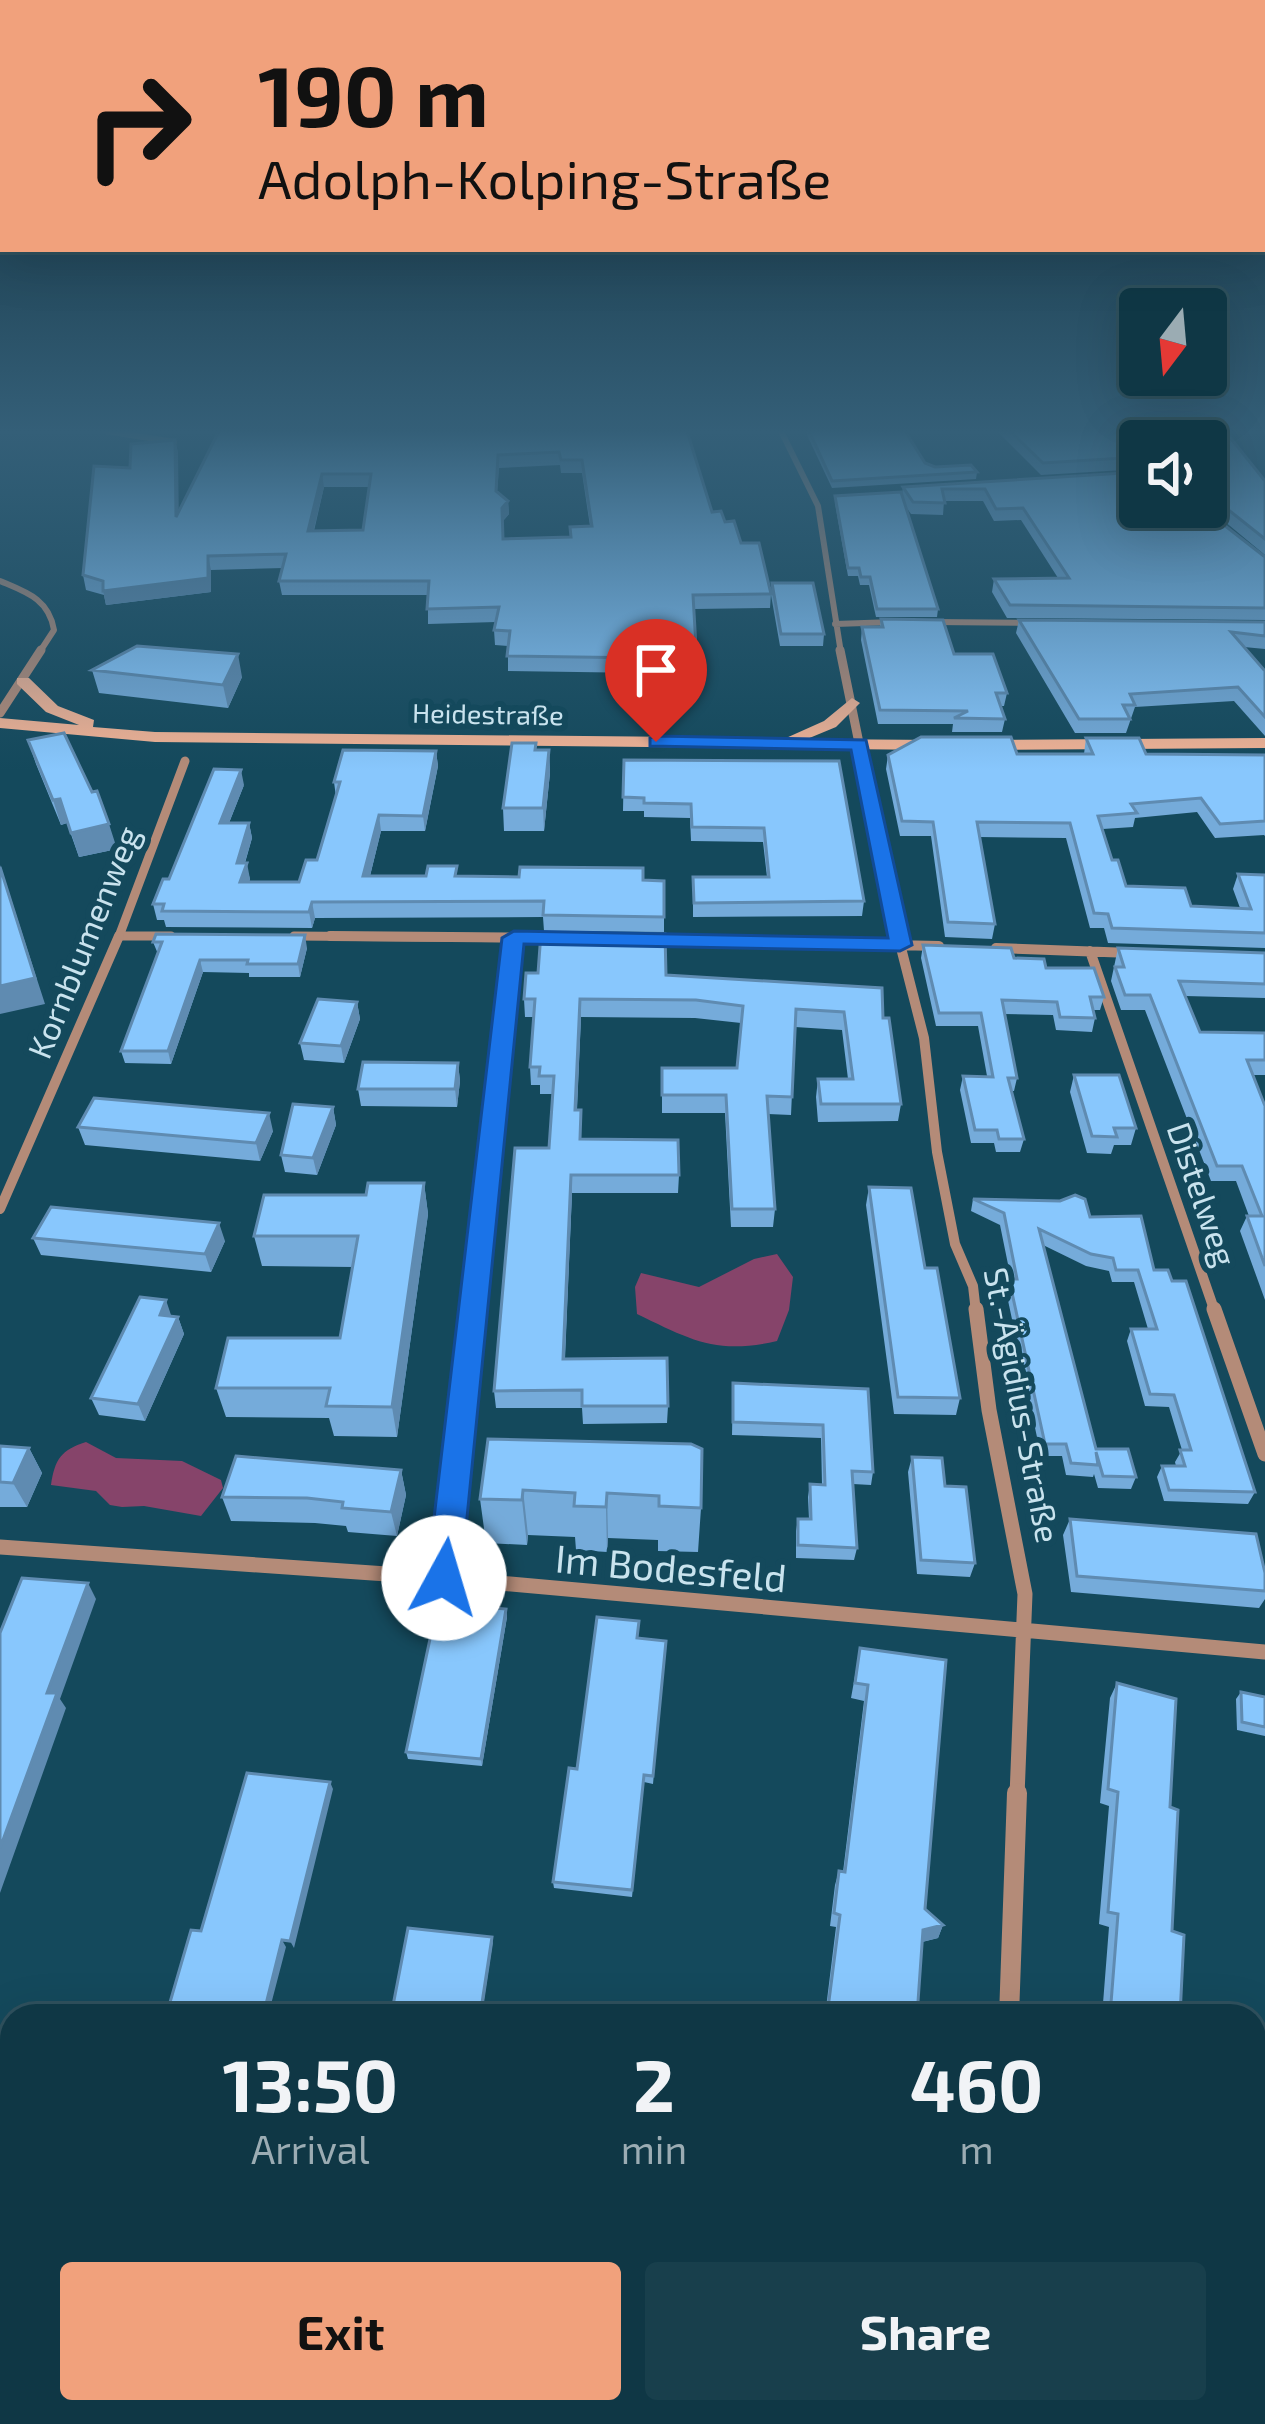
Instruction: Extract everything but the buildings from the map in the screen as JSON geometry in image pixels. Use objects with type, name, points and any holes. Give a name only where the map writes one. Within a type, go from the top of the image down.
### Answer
[{"type":"main road","points":[[0,690],[26,677],[52,709],[137,736]]},
{"type":"main road","points":[[778,743],[825,727],[852,703]]},
{"type":"main road","name":"Heidestraße","points":[[0,723],[137,736],[1265,743]]},
{"type":"street","name":"St.-Ägidius-Straße","points":[[824,544],[900,945],[928,1059],[937,1152],[955,1244],[977,1306],[985,1389],[1025,1594],[1010,2004]]},
{"type":"street","points":[[0,581],[51,608],[54,631],[0,713]]},
{"type":"street","points":[[836,623],[1048,623]]},
{"type":"street","name":"Kornblumenweg","points":[[0,1209],[119,936],[185,761]]},
{"type":"street","points":[[119,936],[188,936]]},
{"type":"street","points":[[280,936],[559,938]]},
{"type":"street","points":[[444,1578],[514,938]]},
{"type":"street","points":[[650,940],[948,946]]},
{"type":"street","points":[[971,947],[1155,954]]},
{"type":"street","name":"Distelweg","points":[[1090,952],[1265,1454]]},
{"type":"street","name":"Im Bodesfeld","points":[[0,1547],[444,1578],[1265,1652]]},
{"type":"shaded area","points":[[777,1254],[793,1277],[789,1310],[777,1341],[737,1346],[704,1342],[637,1314],[635,1287],[641,1273],[699,1287],[754,1259]]},
{"type":"shaded area","points":[[86,1442],[116,1458],[182,1461],[221,1480],[223,1488],[201,1516],[110,1505],[96,1491],[51,1485],[61,1457]]},
{"type":"route","points":[[444,1578],[514,938],[900,945],[860,744],[656,742]]}]
